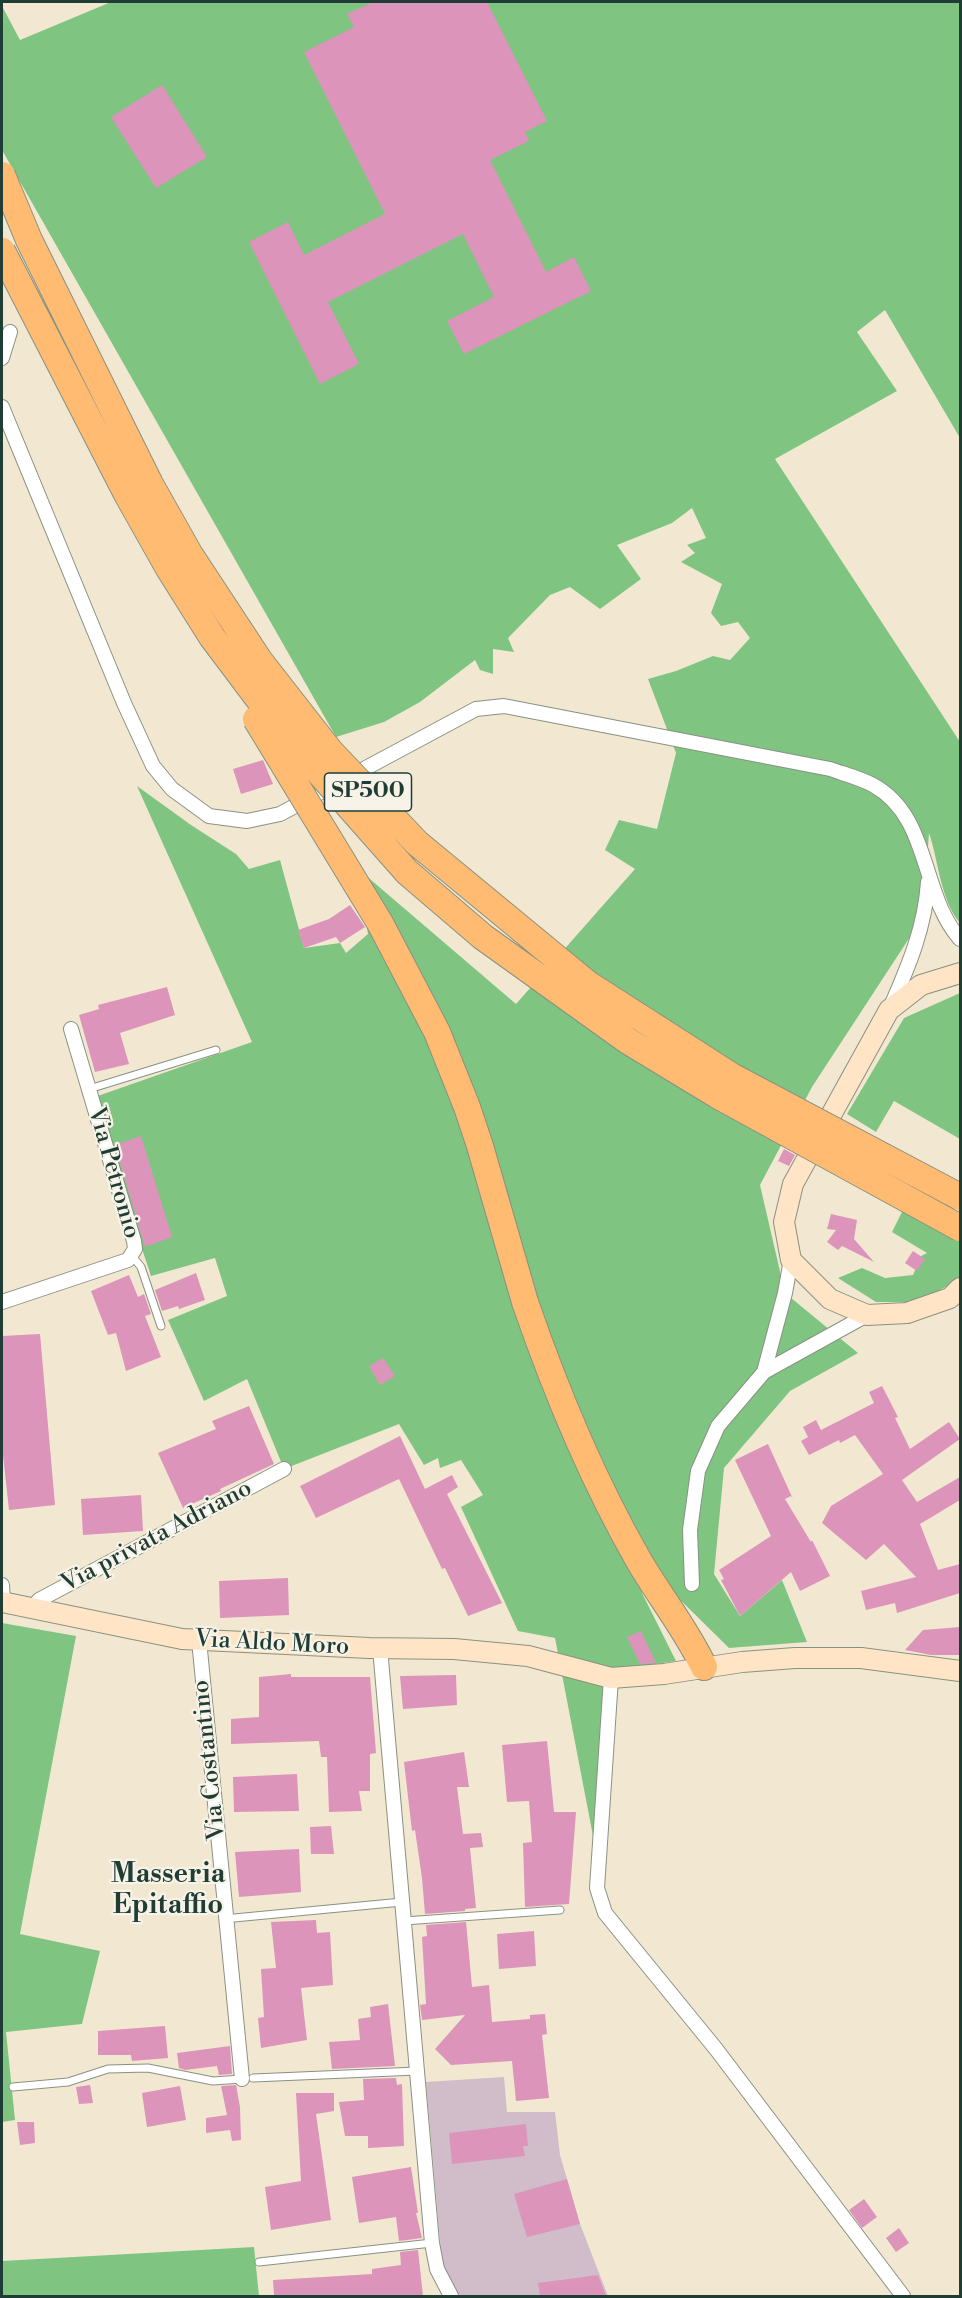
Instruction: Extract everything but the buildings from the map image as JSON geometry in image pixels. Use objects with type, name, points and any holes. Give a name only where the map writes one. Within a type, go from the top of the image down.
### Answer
[{"type":"highway","name":"SP500","points":[[2,175],[29,240],[150,484],[190,555],[264,668],[330,751],[417,843],[588,984],[733,1077],[960,1197]]},
{"type":"highway","name":"SP500","points":[[2,251],[128,496],[168,567],[212,637],[285,734],[407,872],[483,937],[628,1041],[717,1095],[960,1228]]},
{"type":"highway","points":[[212,637],[260,726],[380,924],[437,1032],[480,1146],[525,1302],[544,1358],[584,1454],[640,1562],[695,1648],[704,1667]]},
{"type":"street","points":[[2,358],[10,332]]},
{"type":"street","points":[[2,407],[124,703],[153,766],[172,789],[209,816],[247,821],[280,814],[387,759],[476,709],[504,706],[830,769],[874,785],[895,802],[914,830],[937,900],[951,929],[960,939]]},
{"type":"street","points":[[764,1372],[785,1293],[791,1260],[784,1222],[793,1184],[889,1010],[910,964],[926,904],[928,871]]},
{"type":"street","points":[[889,1010],[921,985],[960,973]]},
{"type":"street","name":"Via Petronio","points":[[2,1302],[128,1260],[135,1249],[71,1029]]},
{"type":"street","points":[[791,1260],[830,1299],[867,1315]]},
{"type":"street","points":[[692,1584],[690,1530],[698,1471],[718,1426],[764,1372],[867,1315],[907,1313],[950,1298],[960,1288]]},
{"type":"street","name":"Via privata Adriano","points":[[32,1608],[39,1600],[284,1469]]},
{"type":"street","name":"Via Aldo Moro","points":[[2,1596],[32,1608],[182,1639],[454,1649],[528,1656],[611,1678],[795,1658],[861,1658],[960,1671]]},
{"type":"street","name":"Via Costantino","points":[[199,1640],[248,2079]]},
{"type":"street","points":[[380,1648],[432,2243],[437,2268],[451,2296]]},
{"type":"street","points":[[611,1678],[597,1888],[605,1913],[716,2049],[903,2296]]},
{"type":"lane","name":"Via Petronio","points":[[89,1089],[216,1050]]},
{"type":"lane","name":"Via Petronio","points":[[132,1256],[141,1267],[161,1326]]},
{"type":"lane","points":[[234,1918],[402,1902]]},
{"type":"lane","points":[[403,1921],[560,1910]]},
{"type":"lane","points":[[14,2087],[68,2082],[108,2069],[148,2068],[213,2081],[417,2071]]},
{"type":"lane","points":[[259,2262],[432,2243]]},
{"type":"shaded area","points":[[504,2077],[507,2112],[555,2112],[560,2155],[580,2224],[608,2296],[460,2296],[443,2275],[426,2082]]},
{"type":"green space","points":[[111,2],[960,2],[960,438],[885,310],[857,332],[897,391],[775,459],[960,742],[960,923],[944,892],[929,833],[923,917],[812,1087],[760,1185],[785,1293],[858,1353],[790,1391],[724,1468],[714,1574],[740,1616],[782,1580],[807,1642],[729,1648],[659,1579],[642,1593],[676,1661],[620,1669],[611,1678],[593,1836],[555,1638],[518,1631],[461,1507],[483,1495],[461,1460],[440,1468],[438,1458],[424,1465],[399,1424],[284,1469],[247,1379],[204,1401],[168,1320],[227,1296],[215,1258],[151,1276],[92,1098],[252,1042],[137,786],[236,854],[249,869],[280,860],[304,948],[340,943],[346,953],[368,934],[357,868],[516,1004],[635,869],[605,850],[619,820],[657,829],[676,753],[648,679],[713,656],[730,660],[750,638],[738,622],[721,626],[711,613],[722,584],[681,562],[695,553],[687,545],[706,538],[692,508],[672,523],[617,545],[641,579],[600,609],[570,587],[550,595],[508,638],[514,652],[493,649],[493,674],[480,670],[475,660],[420,702],[384,722],[336,737],[2,150],[2,6],[20,40]]},
{"type":"green space","points":[[960,993],[960,1139],[894,1101],[876,1132],[847,1114],[904,1018]]},
{"type":"green space","points":[[903,1210],[960,1240],[960,1279],[918,1302],[876,1302],[838,1278],[862,1268],[885,1278],[913,1275],[921,1256],[927,1253],[892,1232]]},
{"type":"green space","points":[[2,1623],[76,1636],[20,1934],[100,1951],[82,2024],[6,2032],[15,2120],[2,2122]]},
{"type":"green space","points":[[254,2247],[259,2296],[2,2296],[2,2261]]},
{"type":"district","name":"Masseria Epitaffio","points":[[168,1892]]}]
